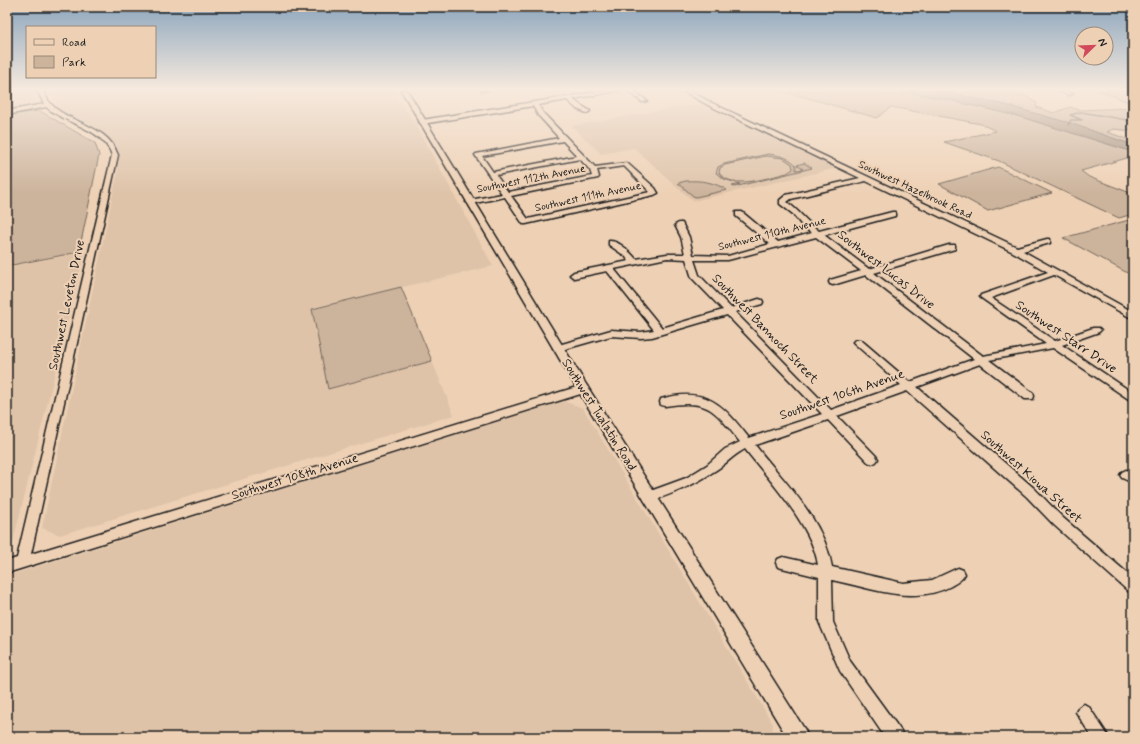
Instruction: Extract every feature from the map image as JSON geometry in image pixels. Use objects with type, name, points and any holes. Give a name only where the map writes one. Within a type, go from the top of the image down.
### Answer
[{"type":"main road","name":"Southwest Tualatin Road","points":[[424,125],[649,497],[798,737]]},
{"type":"street","name":"Southwest Leveton Drive","points":[[23,561],[114,155],[112,145],[106,139],[80,125]]},
{"type":"street","points":[[550,125],[593,169]]},
{"type":"street","name":"Southwest Hazelbrook Road","points":[[753,125],[1016,250],[1133,316]]},
{"type":"street","points":[[507,195],[478,155],[564,139]]},
{"type":"street","points":[[492,174],[580,157]]},
{"type":"street","name":"Southwest 111th Avenue","points":[[507,195],[526,222],[654,193],[653,189],[625,164],[593,169]]},
{"type":"street","name":"Southwest 112th Avenue","points":[[470,202],[596,177],[593,169]]},
{"type":"street","name":"Southwest Lucas Drive","points":[[866,179],[789,197],[783,202],[796,212],[806,225],[1029,396]]},
{"type":"street","points":[[739,214],[776,245]]},
{"type":"street","name":"Southwest 110th Avenue","points":[[574,275],[659,256],[721,259],[892,214]]},
{"type":"street","name":"Southwest Bannoch Street","points":[[679,225],[686,235],[691,267],[695,276],[872,459]]},
{"type":"street","points":[[1016,250],[1047,241]]},
{"type":"street","points":[[612,243],[628,254],[634,262]]},
{"type":"street","points":[[833,282],[952,247]]},
{"type":"street","points":[[609,268],[660,331]]},
{"type":"street","name":"Southwest Starr Drive","points":[[1055,272],[984,297],[1133,398]]},
{"type":"street","points":[[558,348],[611,333],[641,335],[660,331],[759,302]]},
{"type":"street","name":"Southwest 106th Avenue","points":[[649,497],[690,480],[711,468],[729,452],[747,443],[910,387],[989,357],[1004,353],[1031,350],[1054,345],[1096,330]]},
{"type":"street","name":"Southwest Kiowa Street","points":[[858,342],[1031,493],[1058,520],[1133,587]]},
{"type":"street","name":"Southwest 108th Avenue","points":[[7,567],[583,389]]},
{"type":"street","points":[[665,402],[683,399],[697,399],[712,404],[726,416],[816,533],[823,553],[826,571],[826,622],[845,666],[895,737]]},
{"type":"street","points":[[783,563],[826,571],[903,590],[936,587],[958,574]]},
{"type":"street","points":[[1084,712],[1101,737]]},
{"type":"shaded area","points":[[87,125],[416,125],[493,266],[312,308],[328,389],[432,361],[454,415],[60,535],[42,528],[118,171],[119,151],[100,132]]},
{"type":"shaded area","points":[[579,125],[747,125],[838,168],[693,201],[634,148],[601,154],[572,126]]},
{"type":"shaded area","points":[[1046,125],[1075,125],[1133,145],[1133,152]]},
{"type":"shaded area","points":[[85,252],[13,542],[7,547],[7,267]]},
{"type":"shaded area","points":[[563,401],[583,408],[773,724],[772,737],[7,737],[7,576]]},
{"type":"green space","points":[[7,125],[64,125],[95,143],[99,155],[79,252],[7,266]]},
{"type":"green space","points":[[983,125],[1046,125],[1133,152],[1133,160],[1127,158],[1081,171],[1089,177],[1133,194],[1133,214],[1119,218],[999,161],[944,142],[996,131]]},
{"type":"green space","points":[[1071,125],[1133,125],[1133,131],[1113,129],[1107,132],[1133,141],[1133,145]]},
{"type":"green space","points":[[768,154],[787,158],[796,165],[796,170],[803,169],[797,165],[804,163],[812,168],[734,187],[732,186],[740,184],[724,179],[716,173],[718,167],[724,164]],"holes":[[[766,156],[783,158],[792,164],[793,169],[787,173],[761,180],[742,182],[733,181],[725,178],[719,173],[720,168],[725,165]]]},
{"type":"green space","points":[[998,167],[1052,193],[988,211],[939,184]]},
{"type":"green space","points":[[686,181],[707,182],[727,190],[696,197],[678,183]]},
{"type":"green space","points":[[1133,219],[1133,276],[1063,238],[1129,220]]},
{"type":"green space","points":[[401,287],[432,361],[328,389],[312,309]]}]
